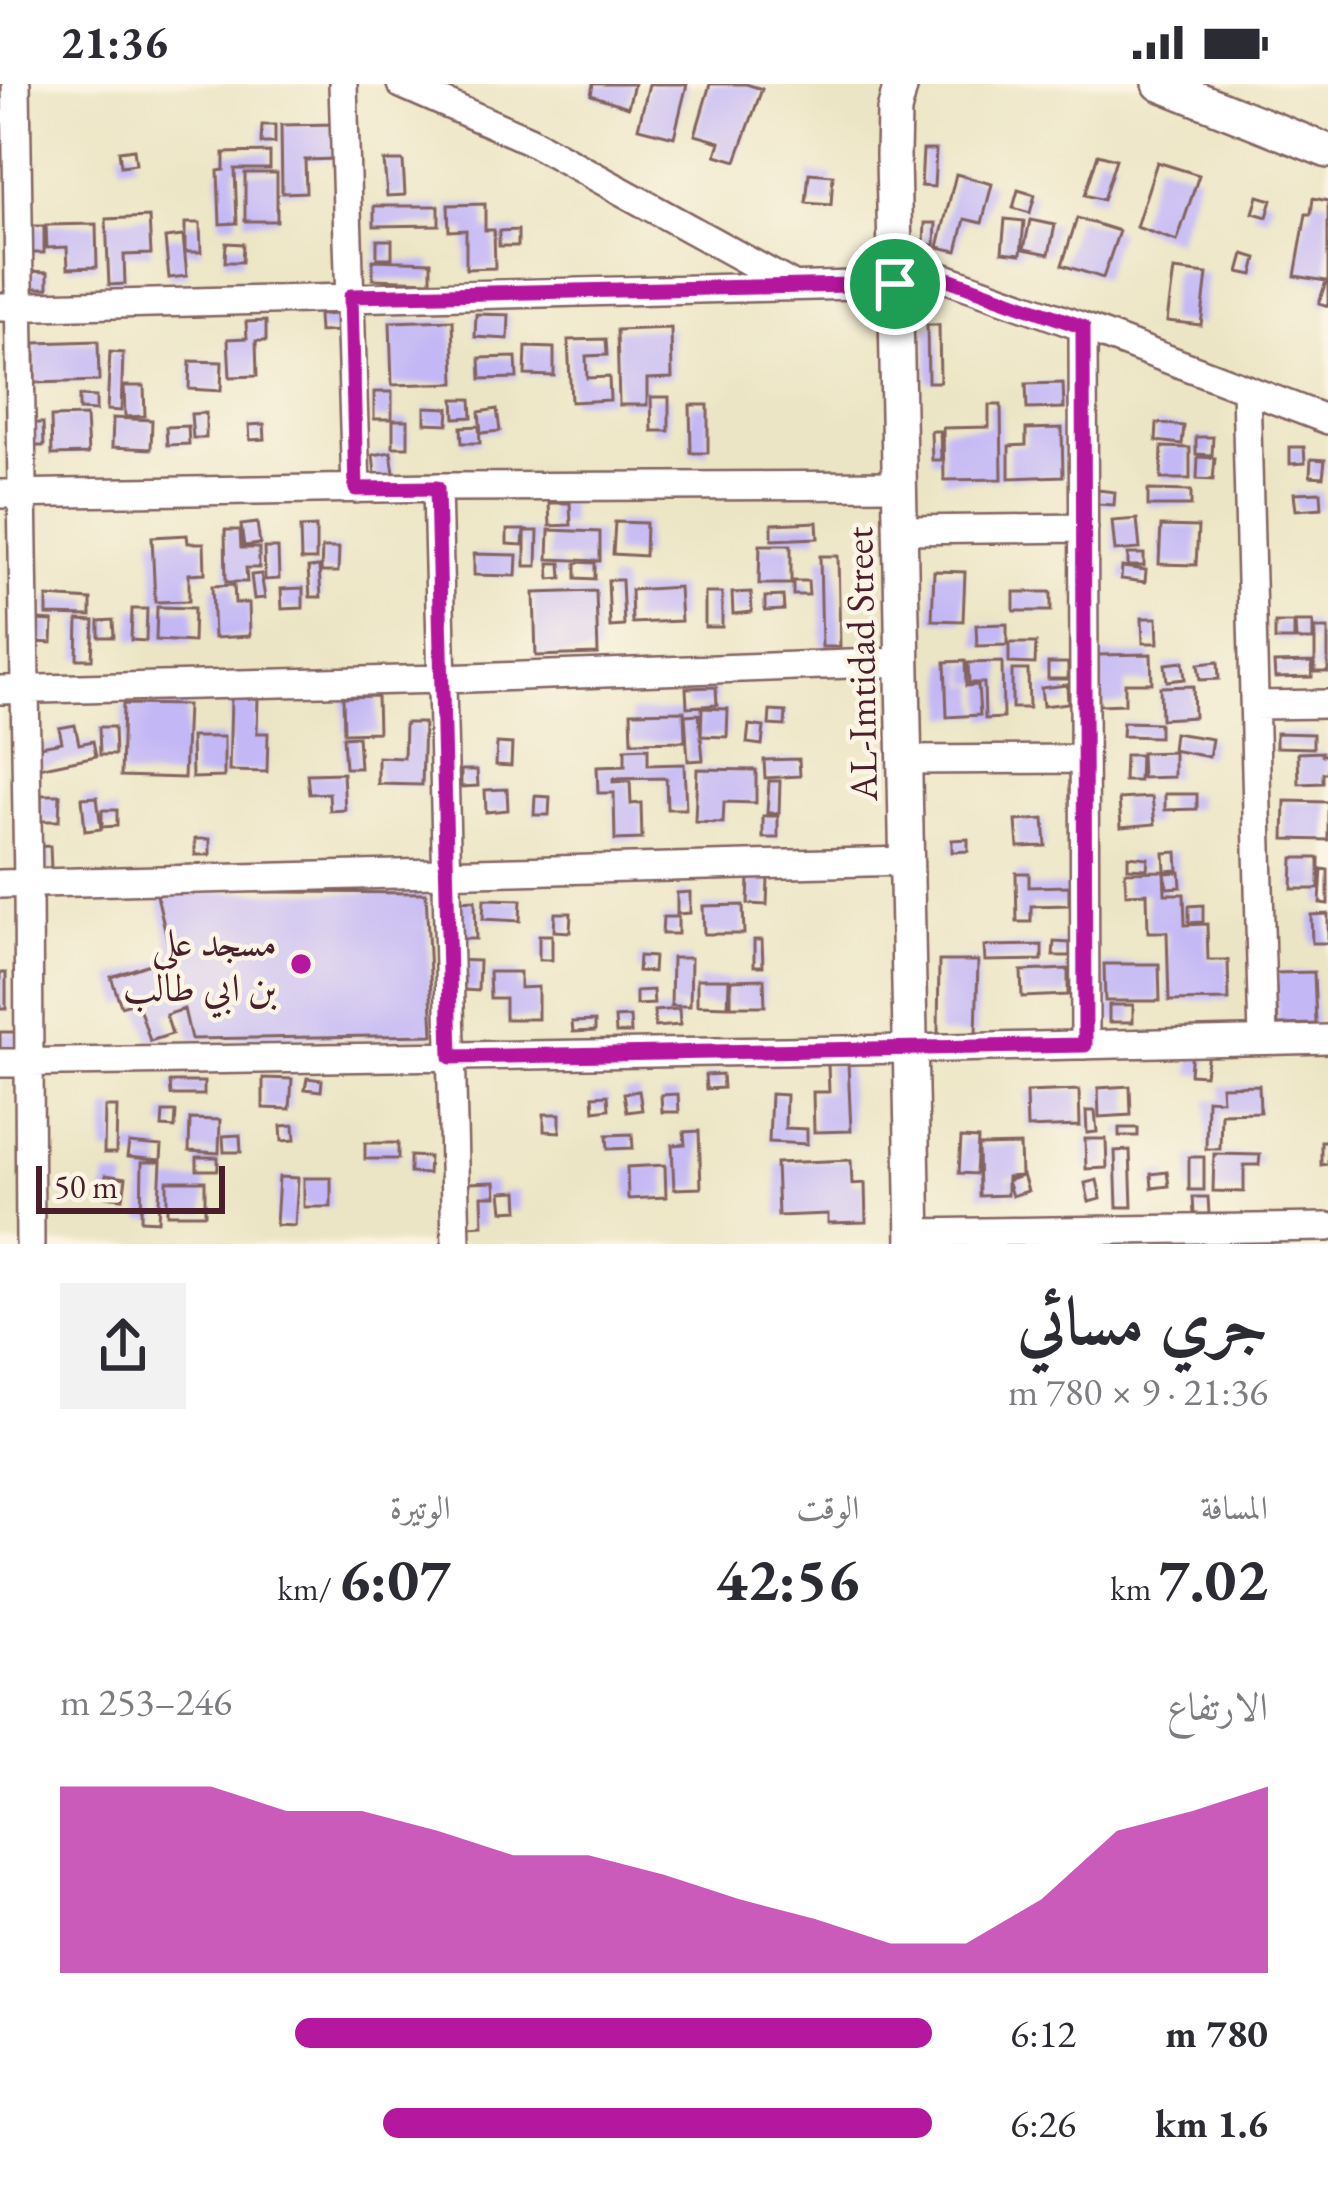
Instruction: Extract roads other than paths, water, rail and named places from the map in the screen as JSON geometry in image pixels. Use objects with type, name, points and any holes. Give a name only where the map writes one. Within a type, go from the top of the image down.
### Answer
[{"type":"street","points":[[16,84],[10,306],[14,884],[30,1062],[31,1244]]},
{"type":"street","points":[[343,84],[356,489]]},
{"type":"street","points":[[401,84],[530,140],[794,286]]},
{"type":"street","name":"AL-Imtidad Street","points":[[901,84],[894,111],[895,272],[914,1239]]},
{"type":"street","points":[[1160,84],[1328,151]]},
{"type":"street","points":[[10,306],[794,286],[895,272],[1083,327],[1328,420]]},
{"type":"street","points":[[1083,327],[1085,1045]]},
{"type":"street","points":[[1246,389],[1263,1040]]},
{"type":"street","points":[[12,494],[900,485]]},
{"type":"street","points":[[437,488],[456,1244]]},
{"type":"street","points":[[901,530],[1084,528]]},
{"type":"street","points":[[13,690],[904,662]]},
{"type":"street","points":[[1255,705],[1328,704]]},
{"type":"street","points":[[905,760],[1084,759]]},
{"type":"street","points":[[14,884],[907,861]]},
{"type":"street","points":[[0,1063],[1328,1039]]},
{"type":"street","points":[[914,1239],[1162,1237],[1328,1227]]},
{"type":"place","name":"مسجد علي بن ابي طالب","points":[[301,964]]}]
